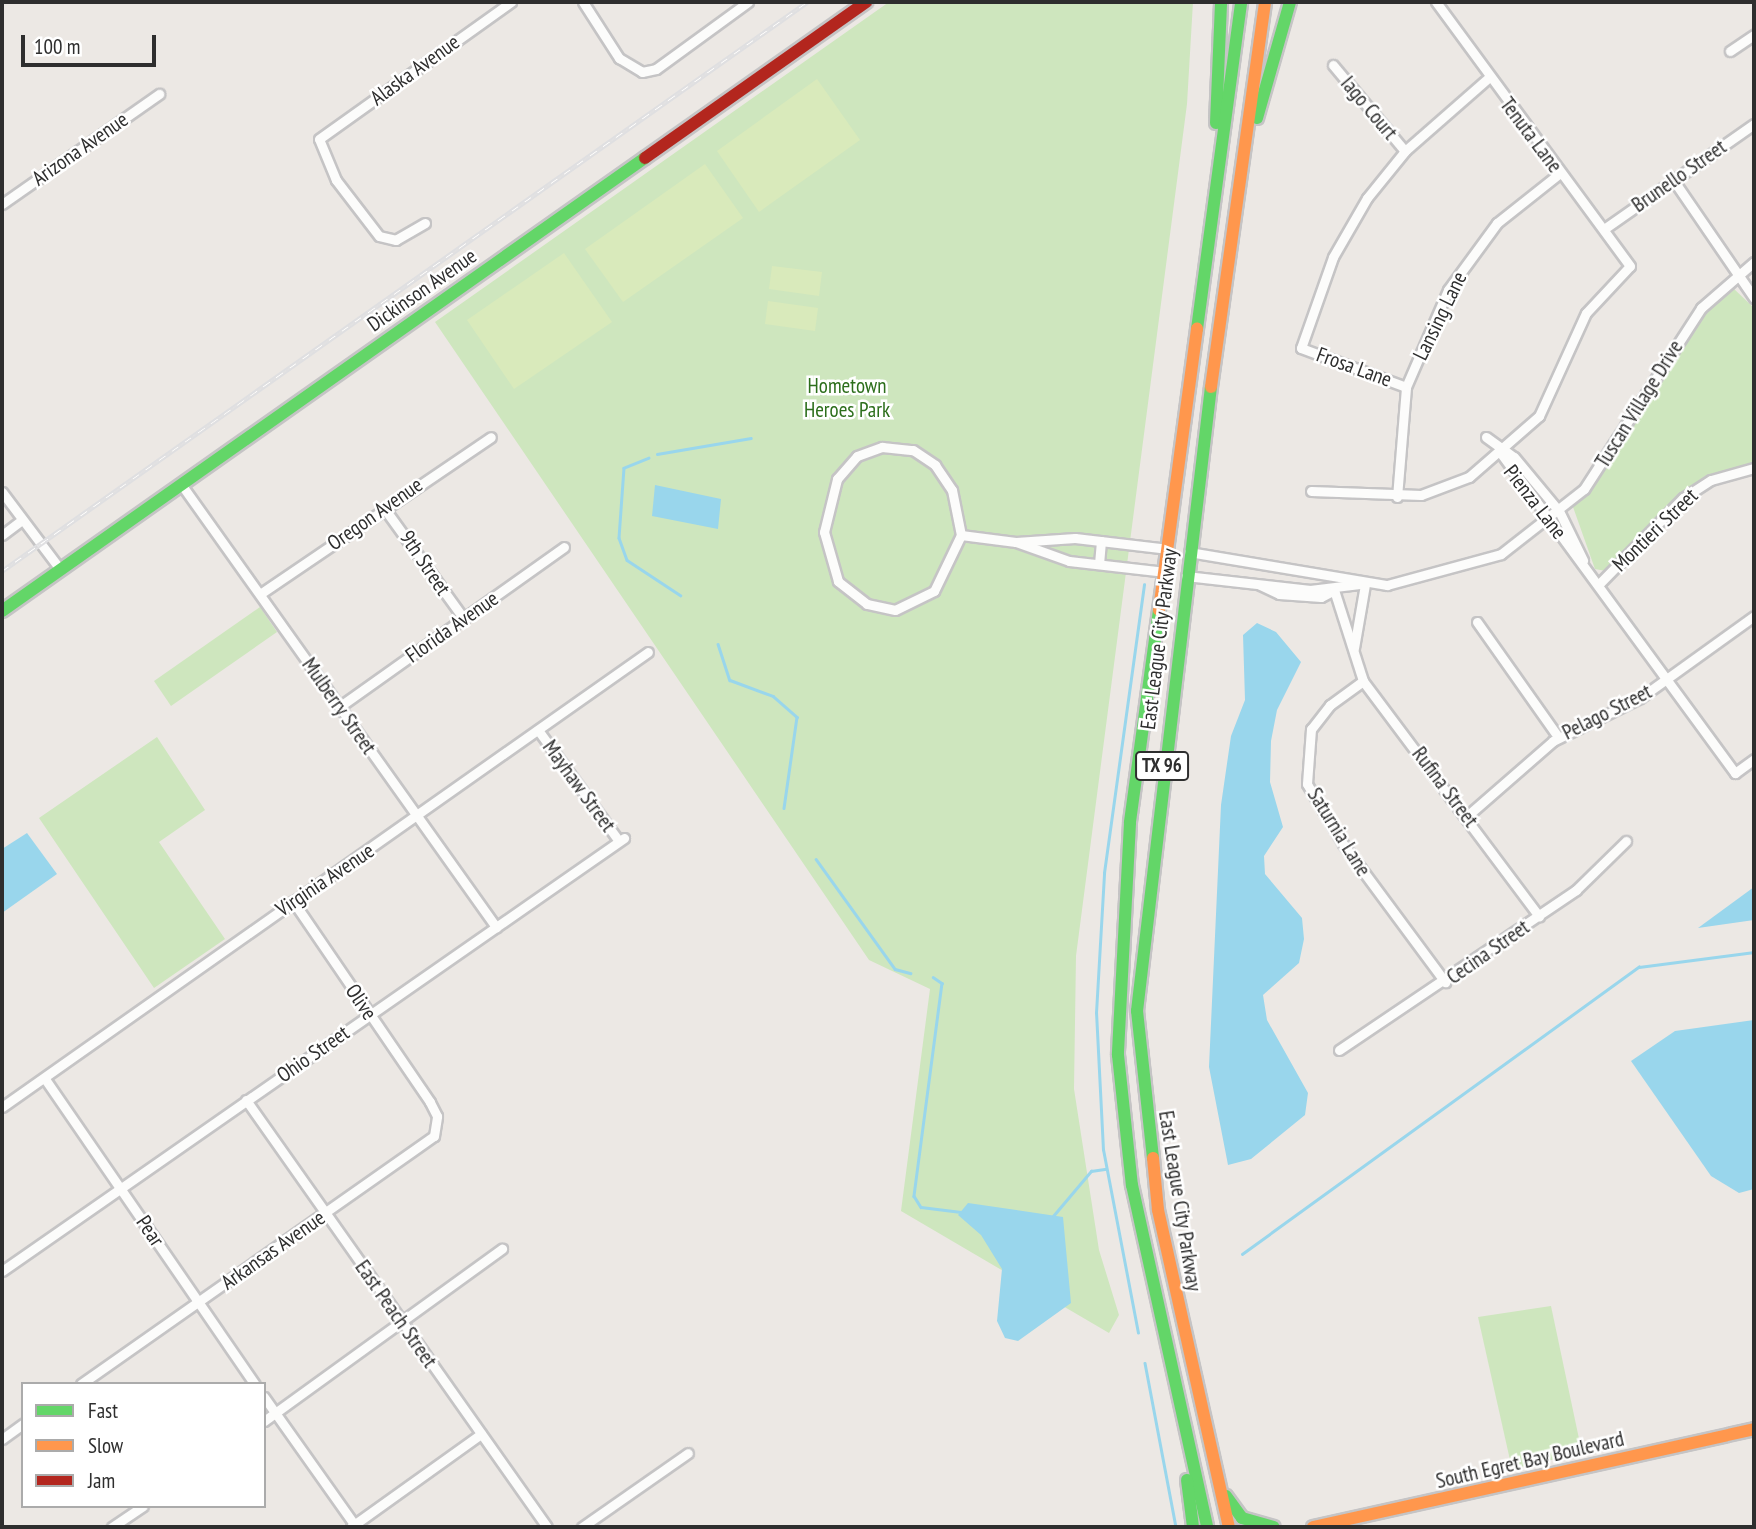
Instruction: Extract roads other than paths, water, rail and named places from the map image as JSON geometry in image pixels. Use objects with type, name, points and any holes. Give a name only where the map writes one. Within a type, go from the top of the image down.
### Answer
[{"type":"main road","name":"Dickinson Avenue","points":[[2,611],[866,2]]},
{"type":"main road","points":[[1200,311],[1221,2]]},
{"type":"main road","name":"East League City Parkway","points":[[1207,1527],[1132,1185],[1118,1055],[1123,891],[1241,2]]},
{"type":"main road","name":"East League City Parkway","points":[[1229,1527],[1158,1210],[1138,1011],[1189,552],[1265,2]]},
{"type":"main road","points":[[1245,152],[1290,2]]},
{"type":"main road","points":[[1168,549],[1189,552]]},
{"type":"main road","points":[[1165,572],[1186,576]]},
{"type":"main road","name":"South Egret Bay Boulevard","points":[[1313,1527],[1754,1429]]},
{"type":"main road","points":[[1186,1440],[1193,1527]]},
{"type":"main road","points":[[1218,1483],[1242,1518],[1274,1527]]},
{"type":"street","name":"Alaska Avenue","points":[[425,223],[396,240],[379,236],[337,180],[319,139],[511,2]]},
{"type":"street","points":[[583,2],[628,67],[656,69],[748,2]]},
{"type":"street","name":"Tenuta Lane","points":[[1436,2],[1488,78],[1630,266],[1586,313],[1539,416],[1500,452]]},
{"type":"street","points":[[1730,51],[1754,34]]},
{"type":"street","name":"Iago Court","points":[[1333,65],[1405,151]]},
{"type":"street","points":[[1405,151],[1488,78]]},
{"type":"street","name":"Arizona Avenue","points":[[2,204],[159,94]]},
{"type":"street","name":"Brunello Street","points":[[1604,229],[1754,124]]},
{"type":"street","name":"Frosa Lane","points":[[1405,151],[1333,257],[1301,348],[1406,387]]},
{"type":"street","name":"Lansing Lane","points":[[1397,497],[1406,387],[1448,290],[1474,250],[1559,173]]},
{"type":"street","points":[[1674,181],[1754,298]]},
{"type":"street","name":"Tuscan Village Drive","points":[[1186,576],[1334,590],[1362,584],[1414,582],[1460,570],[1501,554],[1559,511],[1609,457],[1701,308],[1754,262]]},
{"type":"street","name":"Oregon Avenue","points":[[260,594],[491,437]]},
{"type":"street","points":[[1311,491],[1397,497],[1451,486],[1500,452],[1486,437]]},
{"type":"street","points":[[902,447],[923,454],[946,477],[961,536],[934,591],[888,610],[860,601],[838,581],[825,542],[825,513],[837,479],[857,456],[902,447]]},
{"type":"street","name":"Pienza Lane","points":[[1500,452],[1514,457],[1559,511],[1584,565]]},
{"type":"street","name":"Pienza Lane","points":[[1500,452],[1548,520],[1599,584],[1665,682],[1735,773],[1754,759]]},
{"type":"street","name":"Montieri Street","points":[[1599,584],[1683,498],[1712,480],[1754,468]]},
{"type":"street","name":"Mulberry Street","points":[[181,484],[496,927]]},
{"type":"street","points":[[2,492],[60,569]]},
{"type":"street","name":"9th Street","points":[[384,508],[464,620]]},
{"type":"street","points":[[2,535],[22,520]]},
{"type":"street","points":[[961,536],[1016,542],[1101,541],[1168,549]]},
{"type":"street","points":[[1099,564],[1101,541]]},
{"type":"street","points":[[1016,542],[1056,558],[1165,572]]},
{"type":"street","name":"Florida Avenue","points":[[339,707],[564,547]]},
{"type":"street","name":"Tuscan Village Drive","points":[[1189,552],[1319,568],[1362,584]]},
{"type":"street","points":[[1353,657],[1362,584]]},
{"type":"street","name":"Rufina Street","points":[[1334,590],[1353,657],[1363,681],[1467,816],[1539,916]]},
{"type":"street","name":"Pelago Street","points":[[1467,816],[1558,737],[1665,682],[1754,616]]},
{"type":"street","points":[[1477,622],[1558,737]]},
{"type":"street","name":"Virginia Avenue","points":[[2,1107],[648,652]]},
{"type":"street","name":"Saturnia Lane","points":[[1363,681],[1330,705],[1311,729],[1307,784],[1343,844],[1445,982]]},
{"type":"street","name":"Mayhaw Street","points":[[538,730],[621,840]]},
{"type":"street","name":"Ohio Street","points":[[2,1271],[621,840]]},
{"type":"street","name":"Cecina Street","points":[[1339,1050],[1445,982],[1539,916],[1626,841]]},
{"type":"street","name":"Olive","points":[[293,901],[430,1102]]},
{"type":"street","name":"Pear","points":[[45,1079],[254,1382]]},
{"type":"street","name":"East Peach Street","points":[[246,1100],[547,1527]]},
{"type":"street","name":"Arkansas Avenue","points":[[84,1382],[431,1141],[438,1123],[430,1102]]},
{"type":"street","points":[[266,1420],[403,1324],[502,1249]]},
{"type":"street","points":[[266,1399],[353,1526],[481,1434]]},
{"type":"street","points":[[2,1439],[21,1425]]},
{"type":"street","points":[[582,1527],[688,1453]]},
{"type":"street","points":[[112,1527],[140,1508]]},
{"type":"water","points":[[655,485],[721,499],[718,529],[652,516]]},
{"type":"water","points":[[1257,623],[1276,632],[1301,662],[1277,710],[1271,741],[1270,782],[1283,827],[1264,856],[1265,874],[1302,918],[1304,939],[1299,963],[1263,995],[1267,1020],[1308,1093],[1305,1115],[1251,1159],[1228,1165],[1209,1067],[1221,805],[1231,736],[1245,700],[1243,635]]},
{"type":"water","points":[[27,833],[57,874],[2,913],[2,849]]},
{"type":"water","points":[[1754,887],[1754,920],[1698,928]]},
{"type":"water","points":[[1754,1020],[1754,1189],[1739,1193],[1711,1176],[1631,1061],[1675,1031]]},
{"type":"water","points":[[968,1203],[1063,1217],[1071,1303],[1018,1341],[1005,1338],[997,1321],[1002,1269],[981,1235],[958,1215]]},
{"type":"waterway","points":[[657,454],[751,438]]},
{"type":"waterway","points":[[649,458],[624,468],[619,538],[627,560],[680,595]]},
{"type":"waterway","points":[[1138,1333],[1103,1150],[1096,1013],[1104,873],[1144,585]]},
{"type":"waterway","points":[[718,644],[730,680],[773,696],[797,717],[784,808]]},
{"type":"waterway","points":[[816,859],[895,969],[910,973]]},
{"type":"waterway","points":[[1242,1254],[1639,967],[1754,952]]},
{"type":"waterway","points":[[933,977],[942,983],[914,1196],[921,1207],[961,1212]]},
{"type":"waterway","points":[[1053,1216],[1091,1171],[1106,1169]]},
{"type":"waterway","points":[[1145,1363],[1176,1527]]},
{"type":"railway","points":[[2,571],[807,2]]},
{"type":"park label","name":"Hometown Heroes Park","points":[[847,398]]}]
